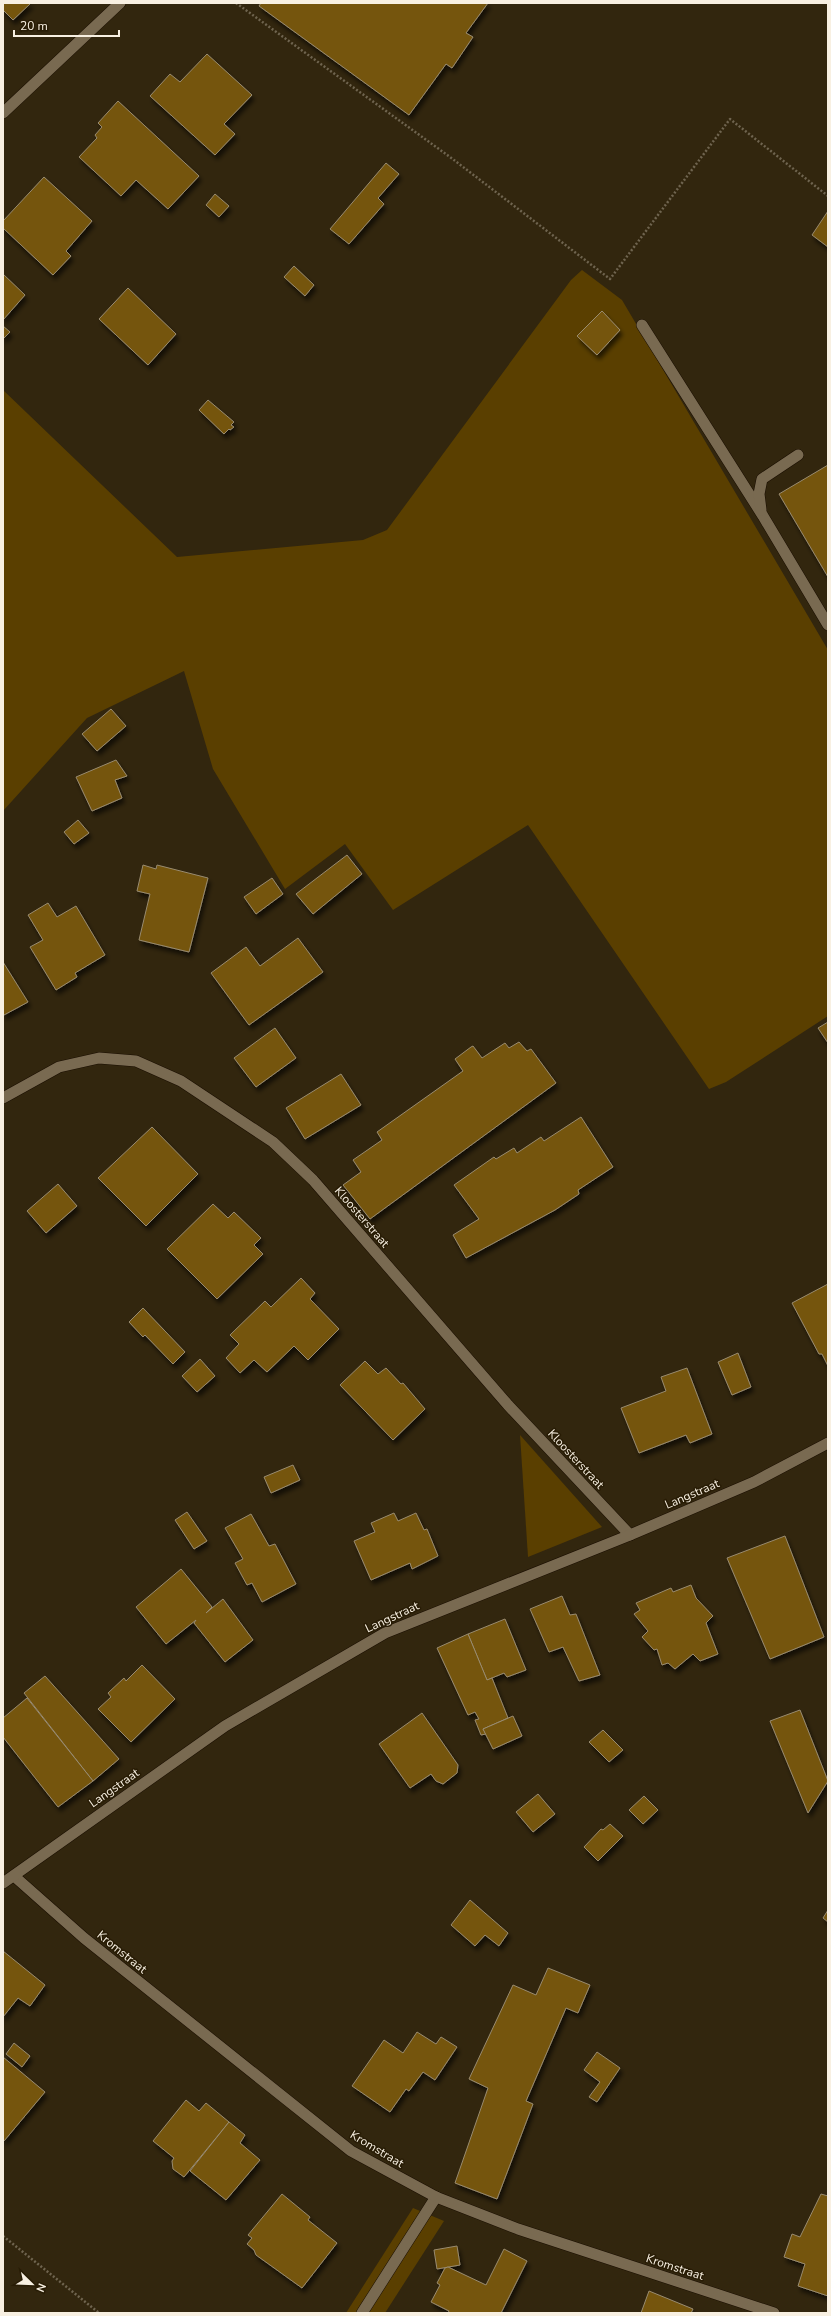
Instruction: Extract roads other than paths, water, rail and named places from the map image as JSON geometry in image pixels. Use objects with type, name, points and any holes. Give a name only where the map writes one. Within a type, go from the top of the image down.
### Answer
[{"type":"street","points":[[3,113],[120,3]]},
{"type":"street","points":[[642,324],[763,516],[828,626]]},
{"type":"street","points":[[763,516],[759,494],[762,479],[798,454]]},
{"type":"street","name":"Kloosterstraat","points":[[3,1098],[59,1068],[100,1058],[136,1061],[181,1081],[272,1142],[313,1180],[508,1405],[630,1535]]},
{"type":"street","name":"Langstraat","points":[[3,1883],[225,1726],[384,1633],[630,1535],[754,1482],[828,1443]]},
{"type":"street","name":"Kromstraat","points":[[14,1876],[84,1938],[351,2151],[436,2198],[518,2229],[774,2313]]},
{"type":"street","points":[[362,2313],[436,2198]]}]
